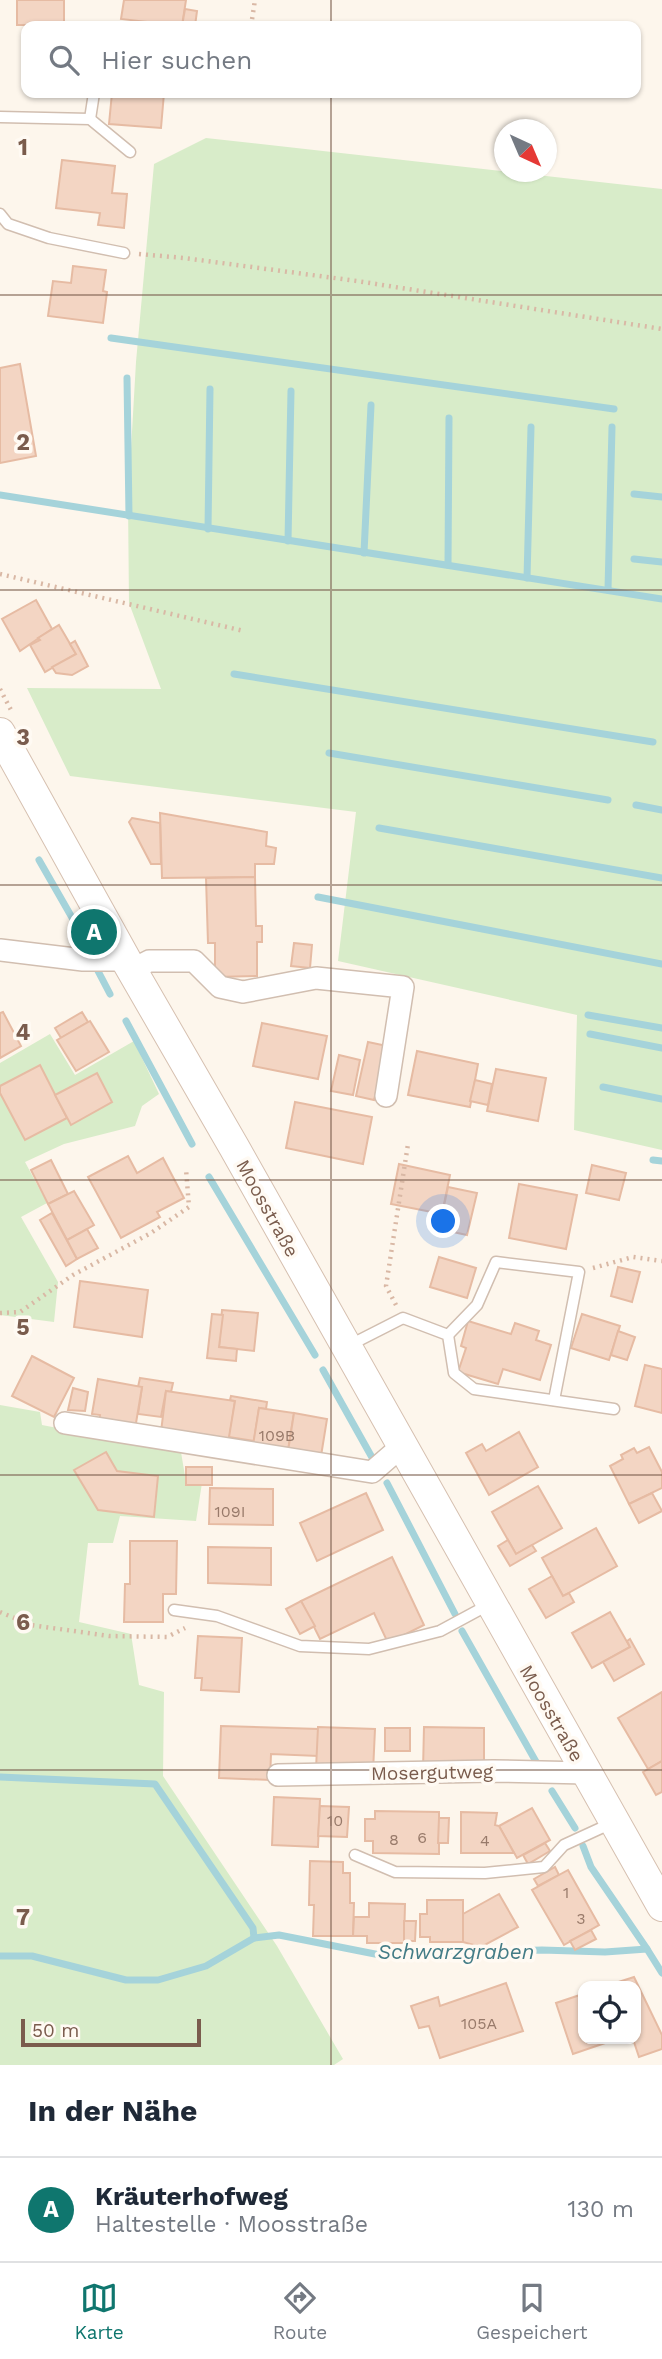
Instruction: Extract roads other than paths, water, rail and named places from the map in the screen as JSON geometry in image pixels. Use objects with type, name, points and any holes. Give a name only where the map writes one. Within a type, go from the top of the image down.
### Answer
[{"type":"street","name":"Moosstraße","points":[[0,733],[662,1906]]},
{"type":"street","points":[[0,950],[129,965],[149,961],[194,961],[220,987],[243,992],[316,978],[403,987],[386,1096]]},
{"type":"street","points":[[65,1423],[372,1472],[402,1446]]},
{"type":"street","name":"Mosergutweg","points":[[278,1775],[494,1771],[586,1773]]},
{"type":"lane","points":[[90,119],[93,98]]},
{"type":"lane","points":[[0,117],[90,119],[130,152]]},
{"type":"lane","points":[[0,214],[8,224],[49,238],[124,253]]},
{"type":"lane","points":[[449,1335],[477,1305],[496,1262],[579,1272],[554,1400]]},
{"type":"lane","points":[[346,1347],[403,1318],[449,1335]]},
{"type":"lane","points":[[449,1335],[454,1373],[474,1389],[614,1409]]},
{"type":"lane","points":[[174,1610],[211,1615],[300,1646],[369,1649],[440,1631],[490,1604]]},
{"type":"lane","points":[[355,1855],[395,1872],[485,1873],[544,1867],[564,1845],[614,1822]]},
{"type":"waterway","points":[[111,338],[614,409]]},
{"type":"waterway","points":[[127,378],[129,516]]},
{"type":"waterway","points":[[208,529],[210,389]]},
{"type":"waterway","points":[[288,541],[291,391]]},
{"type":"waterway","points":[[364,553],[371,405]]},
{"type":"waterway","points":[[448,565],[449,418]]},
{"type":"waterway","points":[[527,578],[531,427]]},
{"type":"waterway","points":[[608,590],[612,427]]},
{"type":"waterway","points":[[634,494],[662,497]]},
{"type":"waterway","points":[[0,495],[662,599]]},
{"type":"waterway","points":[[634,559],[662,562]]},
{"type":"waterway","points":[[234,674],[653,742]]},
{"type":"waterway","points":[[329,753],[608,800]]},
{"type":"waterway","points":[[636,805],[662,810]]},
{"type":"waterway","points":[[379,828],[662,878]]},
{"type":"waterway","points":[[39,860],[90,949]]},
{"type":"waterway","points":[[318,897],[662,964]]},
{"type":"waterway","points":[[98,971],[110,994]]},
{"type":"waterway","points":[[588,1015],[662,1028]]},
{"type":"waterway","points":[[126,1021],[192,1144]]},
{"type":"waterway","points":[[590,1034],[662,1048]]},
{"type":"waterway","points":[[603,1087],[662,1099]]},
{"type":"waterway","points":[[653,1160],[662,1161]]},
{"type":"waterway","points":[[209,1177],[315,1355]]},
{"type":"waterway","points":[[323,1370],[374,1461]]},
{"type":"waterway","points":[[387,1483],[455,1614]]},
{"type":"waterway","points":[[462,1631],[539,1767]]},
{"type":"waterway","points":[[0,1777],[155,1784],[253,1928],[254,1938]]},
{"type":"waterway","points":[[552,1791],[575,1828]]},
{"type":"waterway","points":[[583,1846],[591,1867],[647,1949]]},
{"type":"waterway","name":"Schwarzgraben","points":[[0,1956],[32,1956],[126,1980],[158,1980],[206,1966],[254,1938],[279,1935],[380,1955],[647,1949],[662,1973]]},
{"type":"place","name":"Kräuterhofweg","points":[[94,932]]}]
